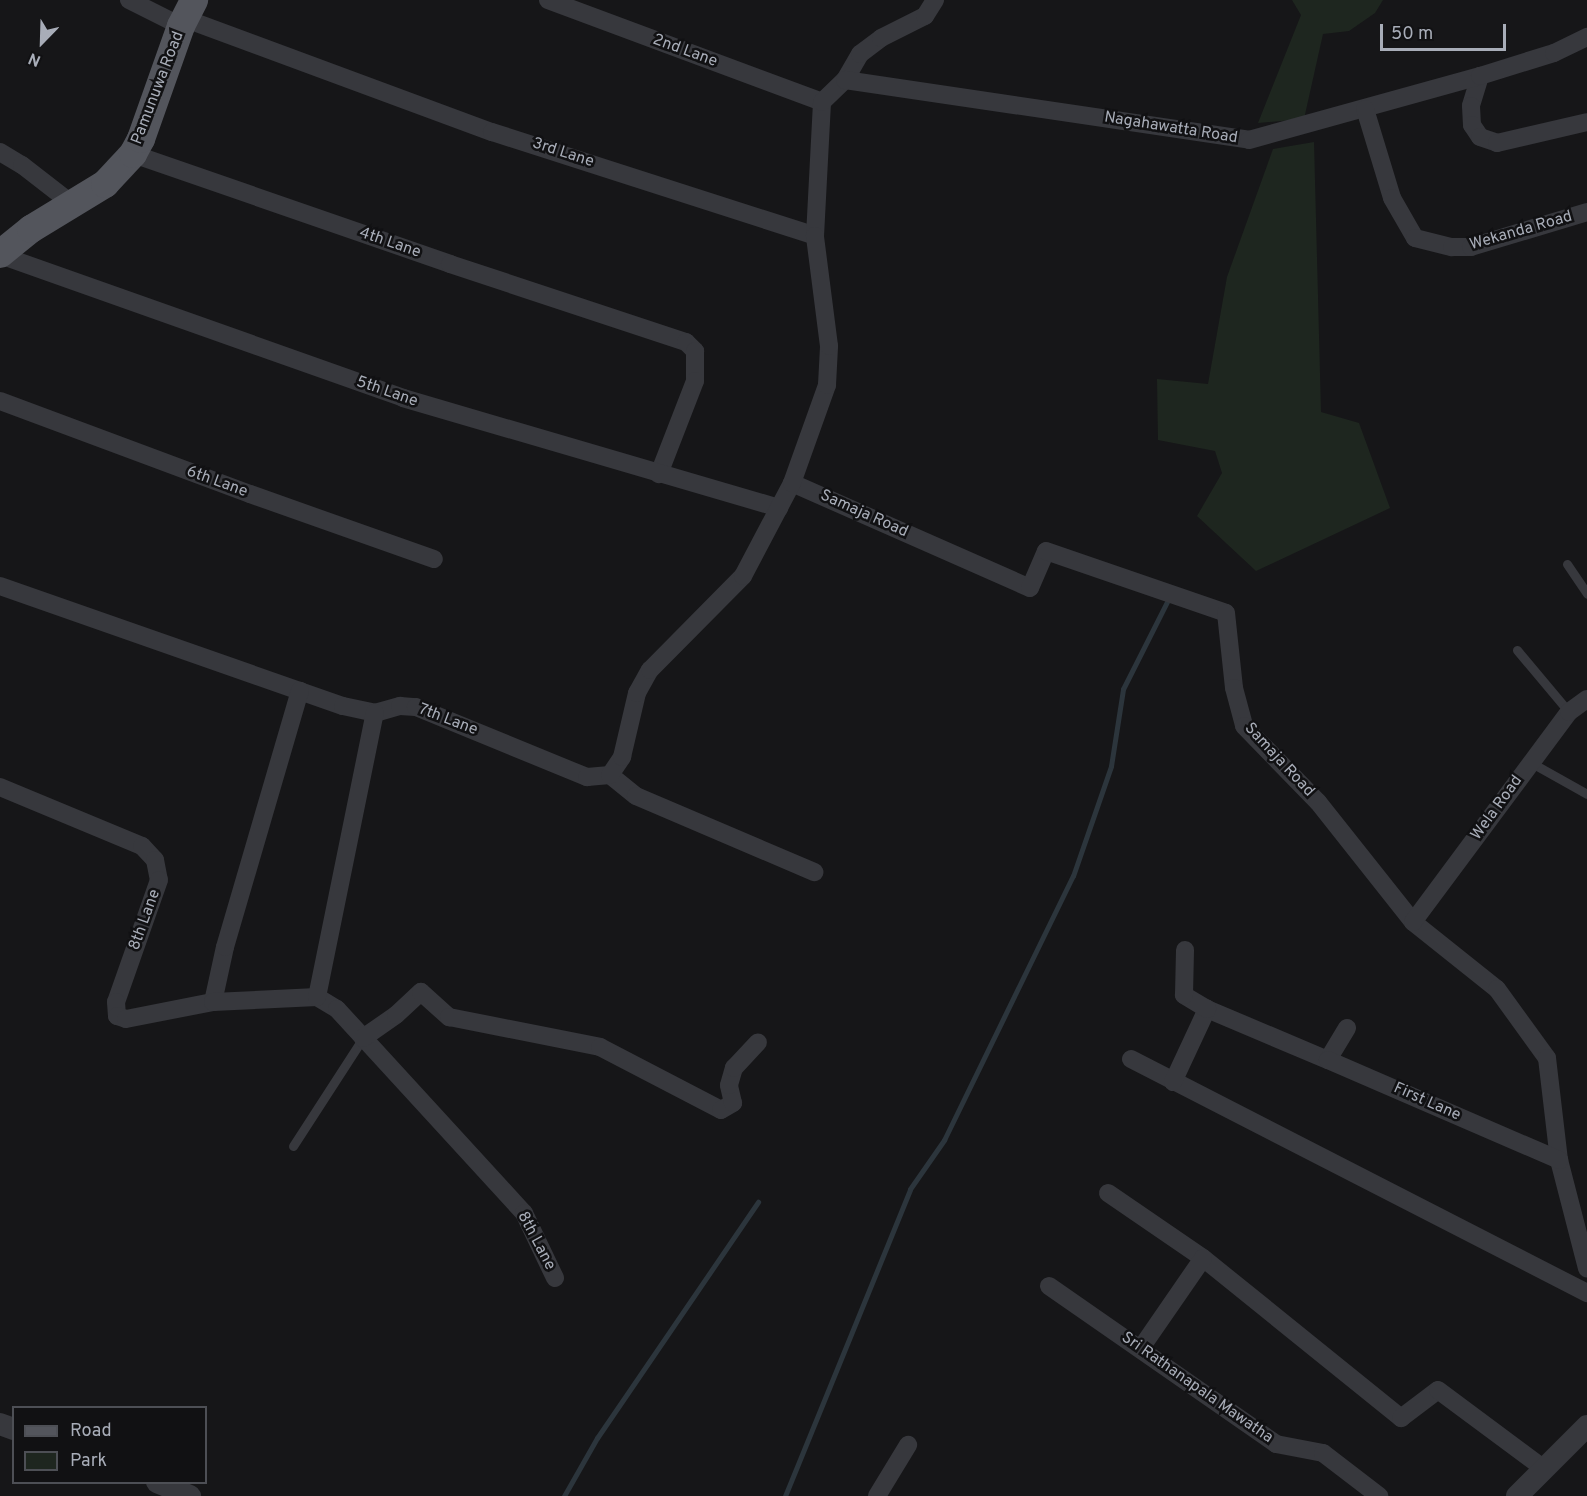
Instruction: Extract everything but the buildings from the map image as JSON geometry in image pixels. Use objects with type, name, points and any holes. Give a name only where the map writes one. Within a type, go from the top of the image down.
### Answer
[{"type":"main road","name":"Pamunuwa Road","points":[[0,254],[31,228],[105,184],[133,154],[141,139],[187,15]]},
{"type":"street","name":"3rd Lane","points":[[129,0],[187,15],[492,132],[815,236]]},
{"type":"street","name":"2nd Lane","points":[[548,0],[822,102]]},
{"type":"street","points":[[814,872],[636,796],[610,775],[622,757],[637,693],[650,670],[742,576],[780,508],[792,483],[827,385],[829,346],[815,236],[822,102],[845,80],[860,54],[880,38],[925,16],[935,0]]},
{"type":"street","name":"Nagahawatta Road","points":[[845,80],[1249,140],[1480,76],[1554,53],[1587,37]]},
{"type":"street","points":[[1480,76],[1471,106],[1472,125],[1480,137],[1497,143],[1587,122]]},
{"type":"street","name":"Wekanda Road","points":[[1365,109],[1392,198],[1415,238],[1452,247],[1471,247],[1587,212]]},
{"type":"street","points":[[0,152],[22,165],[71,203]]},
{"type":"street","name":"4th Lane","points":[[133,154],[449,264],[686,342],[695,351],[695,381],[658,474]]},
{"type":"street","name":"5th Lane","points":[[0,254],[403,398],[780,508]]},
{"type":"street","name":"6th Lane","points":[[0,401],[250,494],[435,559]]},
{"type":"street","name":"Samaja Road","points":[[792,483],[1030,588],[1046,551],[1226,613],[1234,688],[1244,726],[1318,802],[1413,922],[1497,989],[1547,1058],[1559,1160],[1587,1268]]},
{"type":"street","name":"7th Lane","points":[[0,586],[343,706],[375,712],[400,706],[416,707],[587,777],[610,775]]},
{"type":"street","points":[[213,1002],[225,947],[300,691]]},
{"type":"street","name":"Wela Road","points":[[1413,922],[1569,712],[1587,699]]},
{"type":"street","points":[[317,997],[375,712]]},
{"type":"street","name":"8th Lane","points":[[0,787],[142,846],[155,860],[159,880],[116,1002],[117,1016],[126,1019],[213,1002],[317,997],[337,1009],[524,1213],[555,1278]]},
{"type":"street","name":"First Lane","points":[[1185,950],[1184,995],[1207,1009],[1559,1160]]},
{"type":"street","points":[[363,1038],[396,1015],[421,992],[449,1017],[600,1047],[721,1110],[733,1103],[729,1085],[734,1068],[758,1042]]},
{"type":"street","points":[[1173,1082],[1207,1009]]},
{"type":"street","points":[[1328,1060],[1347,1028]]},
{"type":"street","points":[[1131,1059],[1587,1293]]},
{"type":"street","points":[[1108,1193],[1203,1258],[1401,1418],[1438,1390],[1543,1468]]},
{"type":"street","points":[[1141,1348],[1203,1258]]},
{"type":"street","name":"Sri Rathanapala Mawatha","points":[[1049,1286],[1276,1444],[1323,1454],[1379,1496]]},
{"type":"street","points":[[1517,1496],[1543,1468],[1584,1435]]},
{"type":"street","points":[[877,1496],[908,1445]]},
{"type":"street","points":[[162,1484],[190,1496]]},
{"type":"lane","points":[[1567,564],[1587,594]]},
{"type":"lane","points":[[1517,650],[1569,712]]},
{"type":"lane","points":[[1530,762],[1587,794]]},
{"type":"lane","points":[[293,1146],[363,1038]]},
{"type":"green space","points":[[1292,0],[1383,0],[1375,13],[1349,31],[1323,34],[1304,119],[1258,123],[1301,15]]},
{"type":"green space","points":[[1314,142],[1321,412],[1359,423],[1390,508],[1256,571],[1197,516],[1222,473],[1215,451],[1158,440],[1157,379],[1208,384],[1227,277],[1273,149]]},
{"type":"waterway","points":[[785,1496],[910,1189],[944,1140],[1073,876],[1111,766],[1123,689],[1168,600]]},
{"type":"waterway","points":[[564,1496],[597,1438],[758,1202]]}]
